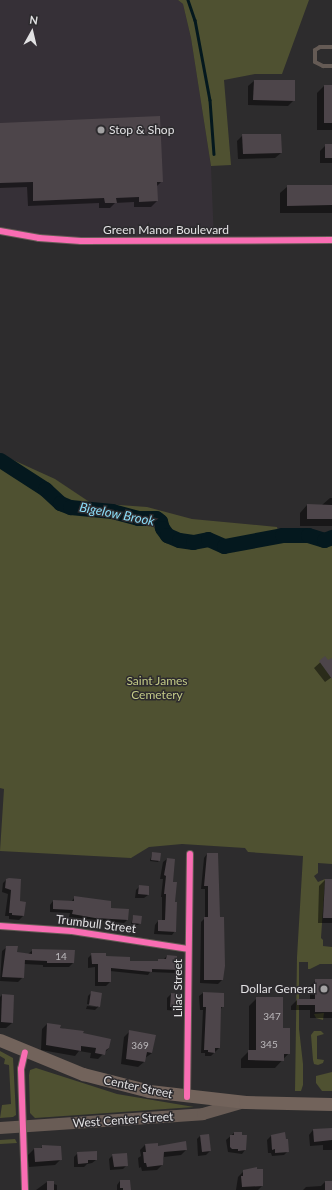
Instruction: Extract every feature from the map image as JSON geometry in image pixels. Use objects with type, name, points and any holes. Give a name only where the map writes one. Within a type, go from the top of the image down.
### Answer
[{"type":"main road","name":"Center Street","points":[[0,1040],[59,1066],[104,1081],[149,1091],[187,1097],[244,1102],[332,1104]]},
{"type":"main road","name":"West Center Street","points":[[0,1128],[203,1114],[244,1102]]},
{"type":"street","name":"Green Manor Boulevard","points":[[0,231],[39,238],[81,241],[332,240]]},
{"type":"street","name":"Lilac Street","points":[[187,1097],[189,1062],[188,949],[190,854]]},
{"type":"street","name":"Trumbull Street","points":[[0,926],[72,931],[188,949]]},
{"type":"street","points":[[25,1052],[21,1069],[25,1190]]},
{"type":"lane","points":[[332,47],[320,47],[315,50],[315,62],[323,66],[332,66]]},
{"type":"shaded area","points":[[0,0],[178,0],[183,4],[191,38],[211,166],[214,241],[81,241],[0,231]]},
{"type":"green space","points":[[178,0],[309,0],[282,74],[255,74],[224,80],[231,165],[211,166],[191,38],[183,4]]},
{"type":"green space","name":"Saint James Cemetery","points":[[0,454],[55,479],[91,503],[147,507],[192,519],[277,527],[279,535],[332,536],[332,864],[318,863],[318,873],[314,876],[318,882],[325,879],[321,938],[323,940],[323,946],[332,947],[332,964],[320,964],[308,969],[308,962],[299,962],[299,1029],[303,1064],[303,1085],[301,1091],[295,1091],[297,957],[303,856],[248,852],[245,848],[182,844],[149,847],[131,858],[0,851],[4,789],[0,788]]},
{"type":"green space","points":[[324,1013],[323,1020],[316,1018],[314,1014]]},
{"type":"green space","points":[[314,1031],[321,1031],[324,1034],[317,1036],[317,1059],[324,1060],[323,1063],[318,1065],[314,1064],[313,1060],[311,1035]]},
{"type":"green space","points":[[0,1051],[13,1058],[16,1115],[13,1117],[0,1118],[2,1105],[11,1104],[9,1065],[4,1064],[5,1059],[0,1056]]},
{"type":"green space","points":[[36,1068],[117,1094],[194,1107],[35,1118],[30,1113],[29,1075],[30,1070]]},
{"type":"green space","points":[[332,1072],[332,1091],[322,1091],[316,1083],[316,1076]]},
{"type":"green space","points":[[15,1139],[17,1143],[0,1144],[0,1140]]},
{"type":"building","points":[[254,80],[295,80],[295,101],[253,100]]},
{"type":"building","points":[[324,85],[332,85],[332,123],[324,123]]},
{"type":"building","points":[[160,116],[163,182],[157,182],[158,201],[139,202],[139,197],[116,198],[117,203],[105,203],[104,198],[33,201],[33,182],[0,183],[0,123]]},
{"type":"building","points":[[242,134],[281,134],[282,153],[243,154]]},
{"type":"building","points":[[325,144],[332,144],[332,158],[325,158]]},
{"type":"building","points":[[287,185],[332,185],[332,205],[287,206]]},
{"type":"building","points":[[307,504],[332,505],[332,519],[307,519]]},
{"type":"building","points":[[325,656],[328,660],[332,658],[332,679],[319,661]]},
{"type":"building","points":[[152,852],[161,853],[160,861],[151,860]]},
{"type":"building","points":[[207,853],[218,853],[220,917],[224,917],[225,966],[223,980],[204,980],[204,917],[208,917],[208,886],[204,886]]},
{"type":"building","points":[[167,858],[175,859],[173,882],[177,882],[175,902],[177,902],[176,932],[158,931],[158,920],[165,920],[166,894],[164,894],[166,876],[164,875]]},
{"type":"building","points":[[6,879],[21,879],[20,901],[26,902],[24,916],[12,915],[12,913],[9,913],[11,890],[5,888]]},
{"type":"building","points":[[325,879],[332,879],[332,918],[323,918]]},
{"type":"building","points":[[139,885],[149,886],[149,895],[138,894]]},
{"type":"building","points":[[74,896],[111,901],[111,908],[129,909],[128,920],[95,918],[72,914],[73,910],[53,909],[53,900],[74,901]]},
{"type":"building","points":[[133,915],[142,916],[141,924],[132,923]]},
{"type":"building","points":[[6,946],[18,946],[17,952],[32,954],[32,949],[75,950],[74,963],[47,963],[47,961],[25,960],[24,978],[2,977]]},
{"type":"building","points":[[91,953],[106,953],[106,956],[130,957],[130,961],[158,961],[158,959],[166,959],[167,955],[177,956],[177,960],[183,960],[183,967],[180,967],[180,970],[152,969],[152,972],[111,968],[111,982],[98,982],[98,964],[92,964]]},
{"type":"building","name":"Dollar General","points":[[315,979],[332,979],[332,1012],[315,1012],[315,1005],[297,1005],[297,999],[315,999]]},
{"type":"building","points":[[91,991],[102,993],[100,1007],[89,1005]]},
{"type":"building","points":[[203,992],[224,993],[224,1007],[221,1007],[220,1048],[215,1048],[215,1053],[204,1050],[206,1007],[203,1007]]},
{"type":"building","points":[[171,993],[181,994],[180,1007],[170,1007]]},
{"type":"building","points":[[2,994],[14,995],[13,1023],[1,1022]]},
{"type":"building","points":[[256,997],[283,997],[283,1028],[290,1028],[290,1054],[284,1054],[284,1061],[248,1060],[248,1050],[256,1050]]},
{"type":"building","points":[[47,1023],[61,1025],[60,1028],[84,1031],[83,1033],[111,1039],[109,1048],[106,1050],[105,1055],[95,1053],[96,1048],[81,1046],[81,1051],[46,1045]]},
{"type":"building","points":[[129,1030],[156,1035],[152,1053],[147,1052],[145,1062],[126,1059]]},
{"type":"building","points":[[332,1128],[332,1140],[314,1142],[313,1129]]},
{"type":"building","points":[[234,1132],[242,1132],[242,1135],[247,1135],[246,1150],[238,1151],[238,1149],[232,1149],[230,1147],[230,1135],[234,1135]]},
{"type":"building","points":[[285,1132],[286,1139],[288,1139],[289,1152],[275,1153],[275,1149],[272,1150],[271,1135]]},
{"type":"building","points":[[209,1134],[211,1151],[202,1152],[200,1135]]},
{"type":"building","points":[[186,1141],[187,1150],[164,1152],[163,1165],[147,1167],[146,1163],[144,1163],[143,1152],[146,1152],[145,1144],[158,1143],[158,1146]]},
{"type":"building","points":[[42,1145],[61,1146],[62,1160],[35,1162],[34,1148],[42,1148]]},
{"type":"building","points":[[97,1151],[97,1160],[88,1160],[88,1163],[78,1164],[77,1152]]},
{"type":"building","points":[[127,1153],[128,1166],[114,1167],[112,1154]]},
{"type":"building","points":[[257,1167],[257,1169],[263,1169],[263,1186],[242,1187],[241,1176],[243,1176],[243,1170]]},
{"type":"building","points":[[120,1180],[130,1180],[131,1190],[123,1190],[123,1188],[120,1188]]},
{"type":"building","points":[[47,1181],[54,1181],[54,1190],[47,1190]]},
{"type":"building","points":[[325,1181],[332,1181],[332,1190],[325,1190]]},
{"type":"waterway","points":[[188,0],[195,20],[210,100],[214,154]]},
{"type":"waterway","name":"Bigelow Brook","points":[[0,460],[45,489],[60,503],[70,507],[112,511],[138,518],[156,518],[160,521],[162,528],[167,535],[179,540],[193,542],[208,539],[224,546],[282,535],[308,535],[324,540],[332,537]]},
{"type":"cycle path","points":[[0,231],[39,238],[81,241],[332,240]]},
{"type":"cycle path","points":[[187,1097],[190,854]]},
{"type":"cycle path","points":[[0,926],[72,931],[188,949]]},
{"type":"cycle path","points":[[25,1052],[21,1069],[25,1190]]},
{"type":"place","name":"Stop & Shop","points":[[101,130]]},
{"type":"place","name":"Dollar General","points":[[324,989]]}]
